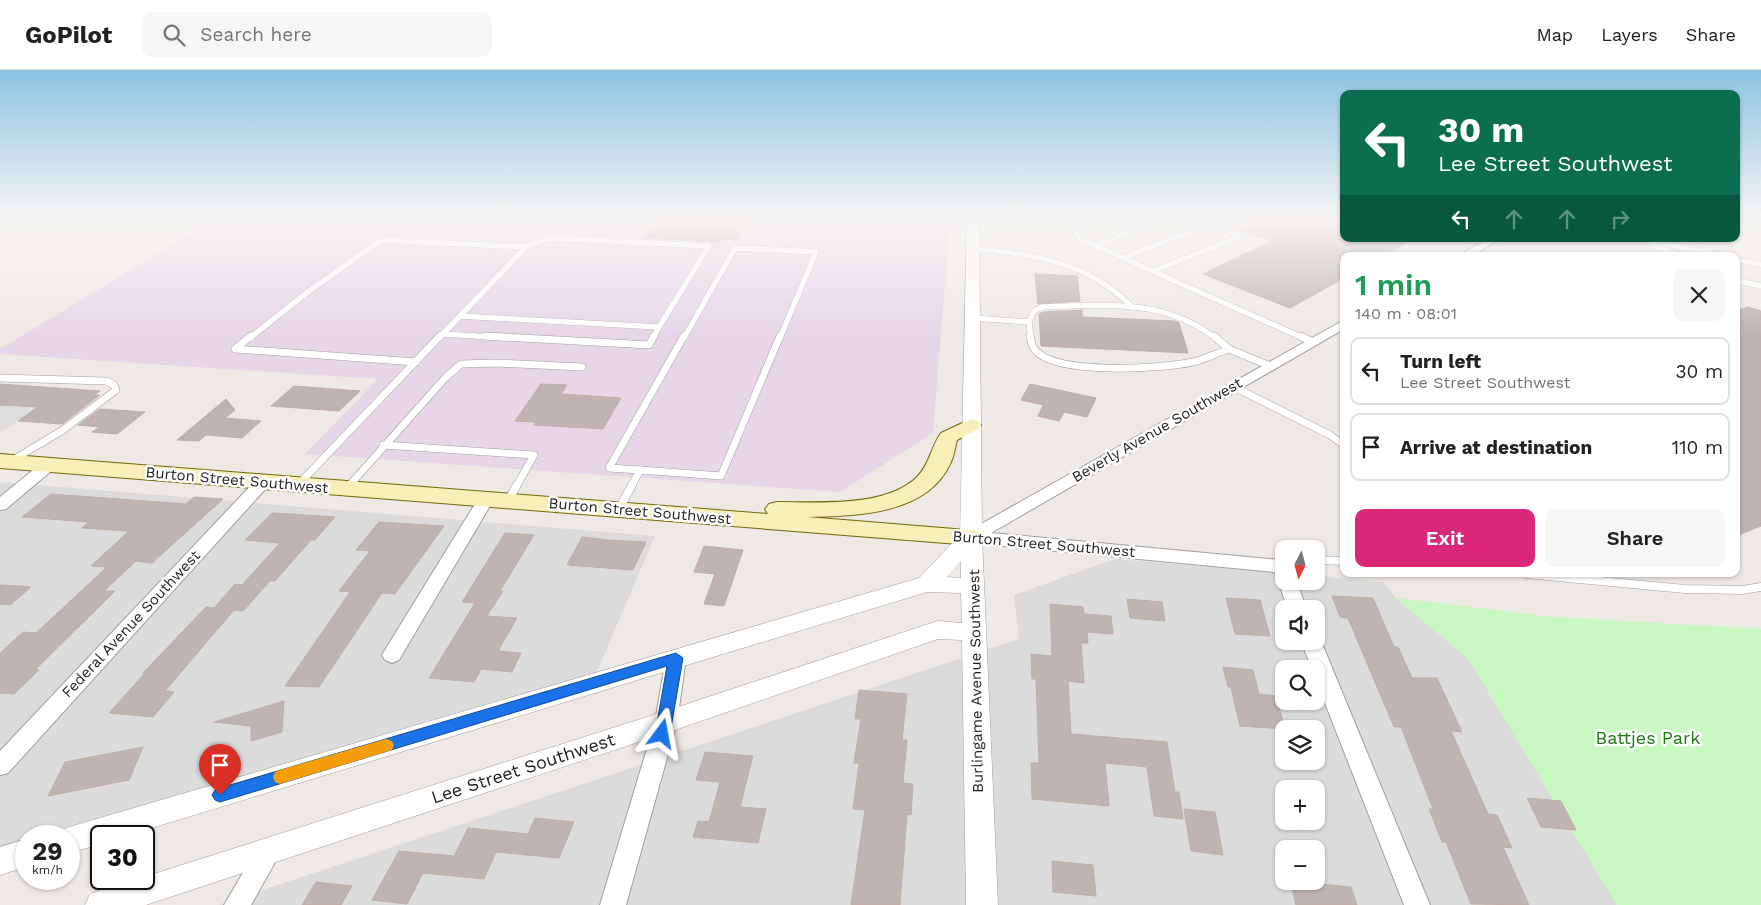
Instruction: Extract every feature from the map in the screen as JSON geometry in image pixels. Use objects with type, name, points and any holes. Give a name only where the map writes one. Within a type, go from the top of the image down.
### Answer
[{"type":"main road","points":[[708,517],[772,509],[846,508],[889,502],[911,492],[931,479],[943,461],[948,437],[971,426]]},
{"type":"main road","name":"Burton Street Southwest","points":[[6,461],[971,537]]},
{"type":"street","name":"Burlingame Avenue Southwest","points":[[972,257],[971,537],[974,586],[982,905]]},
{"type":"street","name":"Beverly Avenue Southwest","points":[[971,537],[1340,326]]},
{"type":"street","points":[[0,504],[50,464]]},
{"type":"street","name":"Federal Avenue Southwest","points":[[0,766],[263,482]]},
{"type":"street","points":[[392,655],[486,499]]},
{"type":"street","name":"Burton Street Southwest","points":[[971,537],[1275,571]]},
{"type":"street","points":[[927,584],[971,537]]},
{"type":"street","points":[[80,837],[927,584],[974,586]]},
{"type":"street","name":"Lee Street Southwest","points":[[101,905],[666,722],[930,632],[938,630],[975,632]]},
{"type":"street","points":[[1315,650],[1417,905]]},
{"type":"street","points":[[613,905],[666,722],[676,658]]},
{"type":"street","points":[[237,905],[270,850]]},
{"type":"street","points":[[0,861],[15,856]]},
{"type":"lane","points":[[357,257],[309,290],[235,349],[416,362]]},
{"type":"lane","points":[[298,485],[516,257]]},
{"type":"lane","points":[[442,334],[649,345],[702,257]]},
{"type":"lane","points":[[730,257],[609,468],[722,476],[814,257]]},
{"type":"lane","points":[[1038,257],[1053,260],[1108,284],[1123,295],[1132,307]]},
{"type":"lane","points":[[1153,271],[1188,257]]},
{"type":"lane","points":[[1123,258],[1313,342]]},
{"type":"lane","points":[[1740,260],[1761,265]]},
{"type":"lane","points":[[1740,281],[1761,286]]},
{"type":"lane","points":[[1229,349],[1194,362],[1160,368],[1080,366],[1046,360],[1036,351],[1028,322],[1034,312],[1042,307],[1132,307],[1166,312],[1187,319],[1229,349],[1270,366]]},
{"type":"lane","points":[[460,316],[659,327]]},
{"type":"lane","points":[[972,318],[1028,322]]},
{"type":"lane","points":[[346,489],[383,445],[445,378],[461,364],[496,363],[582,368]]},
{"type":"lane","points":[[0,378],[106,381],[114,385],[116,390],[112,395],[63,430],[6,461]]},
{"type":"lane","points":[[1234,386],[1330,435],[1340,442]]},
{"type":"lane","points":[[383,445],[534,455],[508,500]]},
{"type":"lane","points":[[619,509],[640,470]]},
{"type":"lane","points":[[1325,560],[1340,561]]},
{"type":"lane","points":[[1558,577],[1685,589],[1742,590],[1761,587]]},
{"type":"shaded area","points":[[152,257],[947,257],[933,433],[840,492],[305,454],[378,379],[0,354],[0,349]]},
{"type":"shaded area","points":[[0,405],[38,407],[0,433]]},
{"type":"shaded area","points":[[0,482],[655,536],[596,674],[80,828],[80,825],[15,825],[15,847],[0,852]]},
{"type":"shaded area","points":[[1115,559],[1275,572],[1275,590],[1325,590],[1325,577],[1384,582],[1396,598],[1469,660],[1617,905],[218,905],[1019,639],[1014,595]]},
{"type":"green space","name":"Battjes Park","points":[[1396,598],[1552,617],[1761,629],[1761,905],[1617,905],[1469,660]]},
{"type":"building","points":[[1239,257],[1340,257],[1340,280],[1290,308],[1203,274]]},
{"type":"building","points":[[1035,274],[1077,276],[1080,301],[1038,304]]},
{"type":"building","points":[[1748,307],[1761,311],[1761,526],[1740,534],[1740,310]]},
{"type":"building","points":[[1082,310],[1082,317],[1175,321],[1179,323],[1188,353],[1041,346],[1039,314],[1043,312]]},
{"type":"building","points":[[0,384],[100,391],[94,395],[100,395],[62,424],[18,421],[38,407],[0,405]]},
{"type":"building","points":[[541,384],[567,385],[561,394],[621,398],[603,429],[534,425],[536,422],[515,421]]},
{"type":"building","points":[[1030,384],[1096,398],[1087,417],[1064,412],[1059,421],[1038,416],[1043,405],[1021,400]]},
{"type":"building","points":[[294,386],[360,391],[339,411],[271,406]]},
{"type":"building","points":[[226,399],[235,410],[225,418],[261,421],[242,438],[206,435],[199,441],[177,440]]},
{"type":"building","points":[[100,409],[145,412],[117,434],[92,432],[100,427],[78,425]]},
{"type":"building","points":[[51,494],[186,504],[194,497],[223,499],[152,563],[136,561],[104,591],[115,591],[35,670],[39,670],[14,694],[0,693],[0,653],[23,632],[36,633],[107,567],[91,566],[129,531],[82,528],[89,522],[22,517]]},
{"type":"building","points":[[272,513],[335,517],[315,540],[311,540],[275,581],[270,581],[243,611],[234,610],[165,691],[174,692],[153,717],[109,713],[145,673],[143,673],[206,607],[214,608],[235,584],[242,585],[280,543],[245,540]]},
{"type":"building","points":[[379,522],[444,526],[395,594],[382,593],[319,687],[285,686],[350,592],[339,591],[370,551],[356,550]]},
{"type":"building","points":[[505,533],[534,535],[487,616],[517,618],[498,651],[521,653],[512,672],[481,669],[474,682],[429,678],[475,603],[462,602]]},
{"type":"building","points":[[582,537],[646,542],[633,570],[567,565]]},
{"type":"building","points":[[704,546],[743,550],[724,606],[704,604],[715,574],[694,572]]},
{"type":"building","points":[[0,585],[31,587],[10,605],[0,604]]},
{"type":"building","points":[[1332,596],[1373,598],[1394,647],[1398,647],[1412,678],[1437,678],[1462,732],[1451,731],[1488,814],[1497,815],[1512,848],[1503,847],[1529,905],[1471,904],[1446,842],[1442,842],[1429,809],[1433,809],[1401,727],[1394,727],[1348,618],[1340,617]]},
{"type":"building","points":[[1226,598],[1260,600],[1270,636],[1235,634]]},
{"type":"building","points":[[1127,599],[1162,602],[1165,621],[1130,618]]},
{"type":"building","points":[[1050,604],[1083,607],[1084,614],[1111,616],[1113,634],[1087,632],[1088,643],[1081,643],[1084,683],[1068,681],[1071,734],[1167,742],[1175,792],[1179,792],[1183,819],[1154,816],[1147,767],[1105,763],[1109,806],[1032,799],[1031,763],[1039,763],[1036,679],[1032,679],[1031,654],[1052,656]]},
{"type":"building","points":[[1223,667],[1253,670],[1259,694],[1275,696],[1275,710],[1280,710],[1283,720],[1275,720],[1275,728],[1240,726],[1231,687],[1228,687]]},
{"type":"building","points":[[859,690],[907,694],[902,740],[907,740],[903,783],[913,784],[911,815],[907,814],[900,905],[851,905],[865,810],[853,809],[859,763],[854,763],[861,719],[855,719]]},
{"type":"building","points":[[284,701],[282,732],[251,741],[251,726],[214,722]]},
{"type":"building","points":[[143,747],[129,780],[48,796],[65,762]]},
{"type":"building","points":[[705,752],[753,756],[740,807],[766,809],[758,843],[693,837],[698,821],[709,822],[720,782],[696,780]]},
{"type":"building","points":[[1527,798],[1561,801],[1576,830],[1541,827]]},
{"type":"building","points":[[1184,809],[1215,812],[1223,855],[1191,851]]},
{"type":"building","points":[[535,818],[574,822],[559,858],[496,852],[484,879],[423,873],[407,904],[372,900],[399,851],[454,856],[468,828],[528,834]]},
{"type":"building","points":[[1052,861],[1093,865],[1096,896],[1053,892]]},
{"type":"building","points":[[316,882],[352,886],[341,905],[302,905]]},
{"type":"building","points":[[1325,884],[1351,887],[1357,905],[1296,905],[1292,890],[1325,890]]},
{"type":"slow traffic","points":[[280,777],[386,745]]},
{"type":"route","points":[[220,795],[676,658],[666,722],[662,734]]}]
